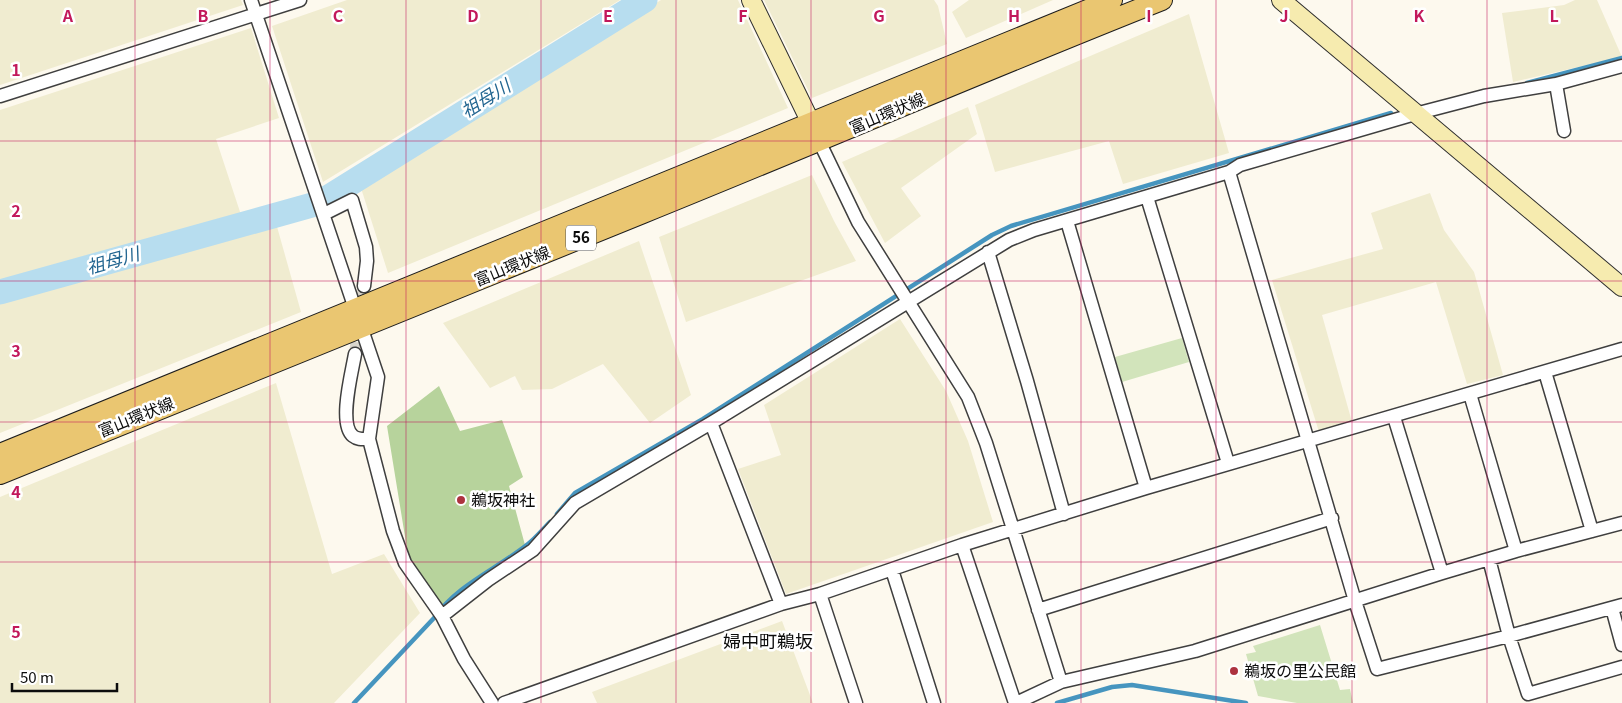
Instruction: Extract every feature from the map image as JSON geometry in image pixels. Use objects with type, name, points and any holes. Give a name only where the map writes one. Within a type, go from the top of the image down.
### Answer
[{"type":"main road","name":"富山環状線","points":[[0,454],[358,318],[815,132],[1112,0]]},
{"type":"main road","name":"富山環状線","points":[[815,132],[1017,58],[1162,0]]},
{"type":"main road","name":"富山環状線","points":[[0,474],[246,372],[358,318]]},
{"type":"street","points":[[251,0],[378,377],[369,439],[392,532],[405,563],[440,613],[464,659],[492,703]]},
{"type":"street","points":[[0,96],[300,0]]},
{"type":"street","points":[[751,0],[858,222],[968,397],[986,444],[1061,682]]},
{"type":"street","points":[[1281,0],[1622,287]]},
{"type":"street","points":[[440,613],[534,550],[575,503],[711,423],[988,252],[1018,236],[1229,172],[1240,165],[1415,114],[1484,96],[1556,84],[1622,66]]},
{"type":"street","points":[[1556,84],[1564,131]]},
{"type":"street","points":[[1229,172],[1355,601],[1377,669],[1509,636],[1617,606],[1622,645]]},
{"type":"street","points":[[1147,197],[1228,463]]},
{"type":"street","points":[[324,214],[352,200],[366,247],[368,261],[364,286]]},
{"type":"street","points":[[1067,221],[1146,488]]},
{"type":"street","points":[[988,252],[1027,381],[1064,514]]},
{"type":"street","points":[[504,703],[781,604],[820,594],[962,546],[1146,488],[1622,351]]},
{"type":"street","points":[[355,354],[346,409],[348,426],[352,435],[359,440],[369,439]]},
{"type":"street","points":[[1545,372],[1592,530]]},
{"type":"street","points":[[1470,394],[1516,551]]},
{"type":"street","points":[[1394,417],[1442,573]]},
{"type":"street","points":[[711,423],[781,604]]},
{"type":"street","points":[[1038,610],[1332,518]]},
{"type":"street","points":[[962,546],[1015,703],[1061,682],[1195,651],[1442,573],[1622,523]]},
{"type":"street","points":[[1489,559],[1509,636],[1528,694],[1622,667]]},
{"type":"street","points":[[892,570],[934,703]]},
{"type":"street","points":[[820,594],[856,703]]},
{"type":"shaded area","points":[[0,0],[241,0],[243,5],[0,85]]},
{"type":"shaded area","points":[[347,0],[620,0],[323,182],[272,26]]},
{"type":"shaded area","points":[[661,0],[738,0],[788,108],[388,273],[361,188]]},
{"type":"shaded area","points":[[764,0],[934,0],[938,6],[947,44],[812,98]]},
{"type":"shaded area","points":[[969,0],[1053,0],[966,38],[952,12]]},
{"type":"shaded area","points":[[1575,0],[1597,0],[1622,57],[1513,82],[1502,13],[1564,5]]},
{"type":"shaded area","points":[[1189,14],[1229,153],[1123,184],[1109,141],[995,172],[975,105]]},
{"type":"shaded area","points":[[251,28],[279,118],[216,139],[244,224],[274,216],[301,312],[0,433],[0,110]]},
{"type":"shaded area","points":[[968,107],[977,134],[901,188],[921,216],[885,243],[842,162]]},
{"type":"shaded area","points":[[812,175],[856,261],[686,322],[659,237]]},
{"type":"shaded area","points":[[1430,193],[1444,230],[1474,272],[1503,375],[1467,384],[1436,282],[1322,315],[1352,422],[1319,432],[1272,280],[1383,249],[1371,213]]},
{"type":"shaded area","points":[[639,241],[691,395],[650,423],[603,364],[552,389],[522,390],[515,376],[490,388],[443,323]]},
{"type":"shaded area","points":[[900,319],[946,391],[968,441],[993,522],[786,594],[738,469],[781,455],[764,405]]},
{"type":"shaded area","points":[[276,383],[332,574],[384,554],[420,613],[334,703],[0,703],[0,497]]},
{"type":"shaded area","points":[[782,621],[813,703],[597,703],[592,692]]},
{"type":"green space","points":[[1182,338],[1189,362],[1122,382],[1115,357]]},
{"type":"green space","points":[[439,386],[460,431],[502,420],[523,477],[509,486],[525,545],[445,609],[408,555],[387,426]]},
{"type":"green space","points":[[1320,625],[1340,690],[1350,689],[1353,703],[1297,703],[1258,696],[1246,654],[1256,652],[1253,646]]},
{"type":"waterway","name":"祖母川","points":[[327,198],[645,0]]},
{"type":"waterway","points":[[1527,83],[1622,58]]},
{"type":"waterway","points":[[557,514],[575,493],[703,419],[992,235],[1011,226],[1391,113]]},
{"type":"waterway","name":"祖母川","points":[[0,292],[312,205]]},
{"type":"waterway","points":[[354,703],[454,596],[528,544],[550,522]]},
{"type":"waterway","points":[[1057,703],[1112,687],[1132,685],[1246,703]]},
{"type":"tunnel","points":[[355,354],[364,286]]},
{"type":"place","name":"鵜坂神社","points":[[461,500]]},
{"type":"place","name":"鵜坂の里公民館","points":[[1234,671]]},
{"type":"district","name":"婦中町鵜坂","points":[[768,642]]}]
